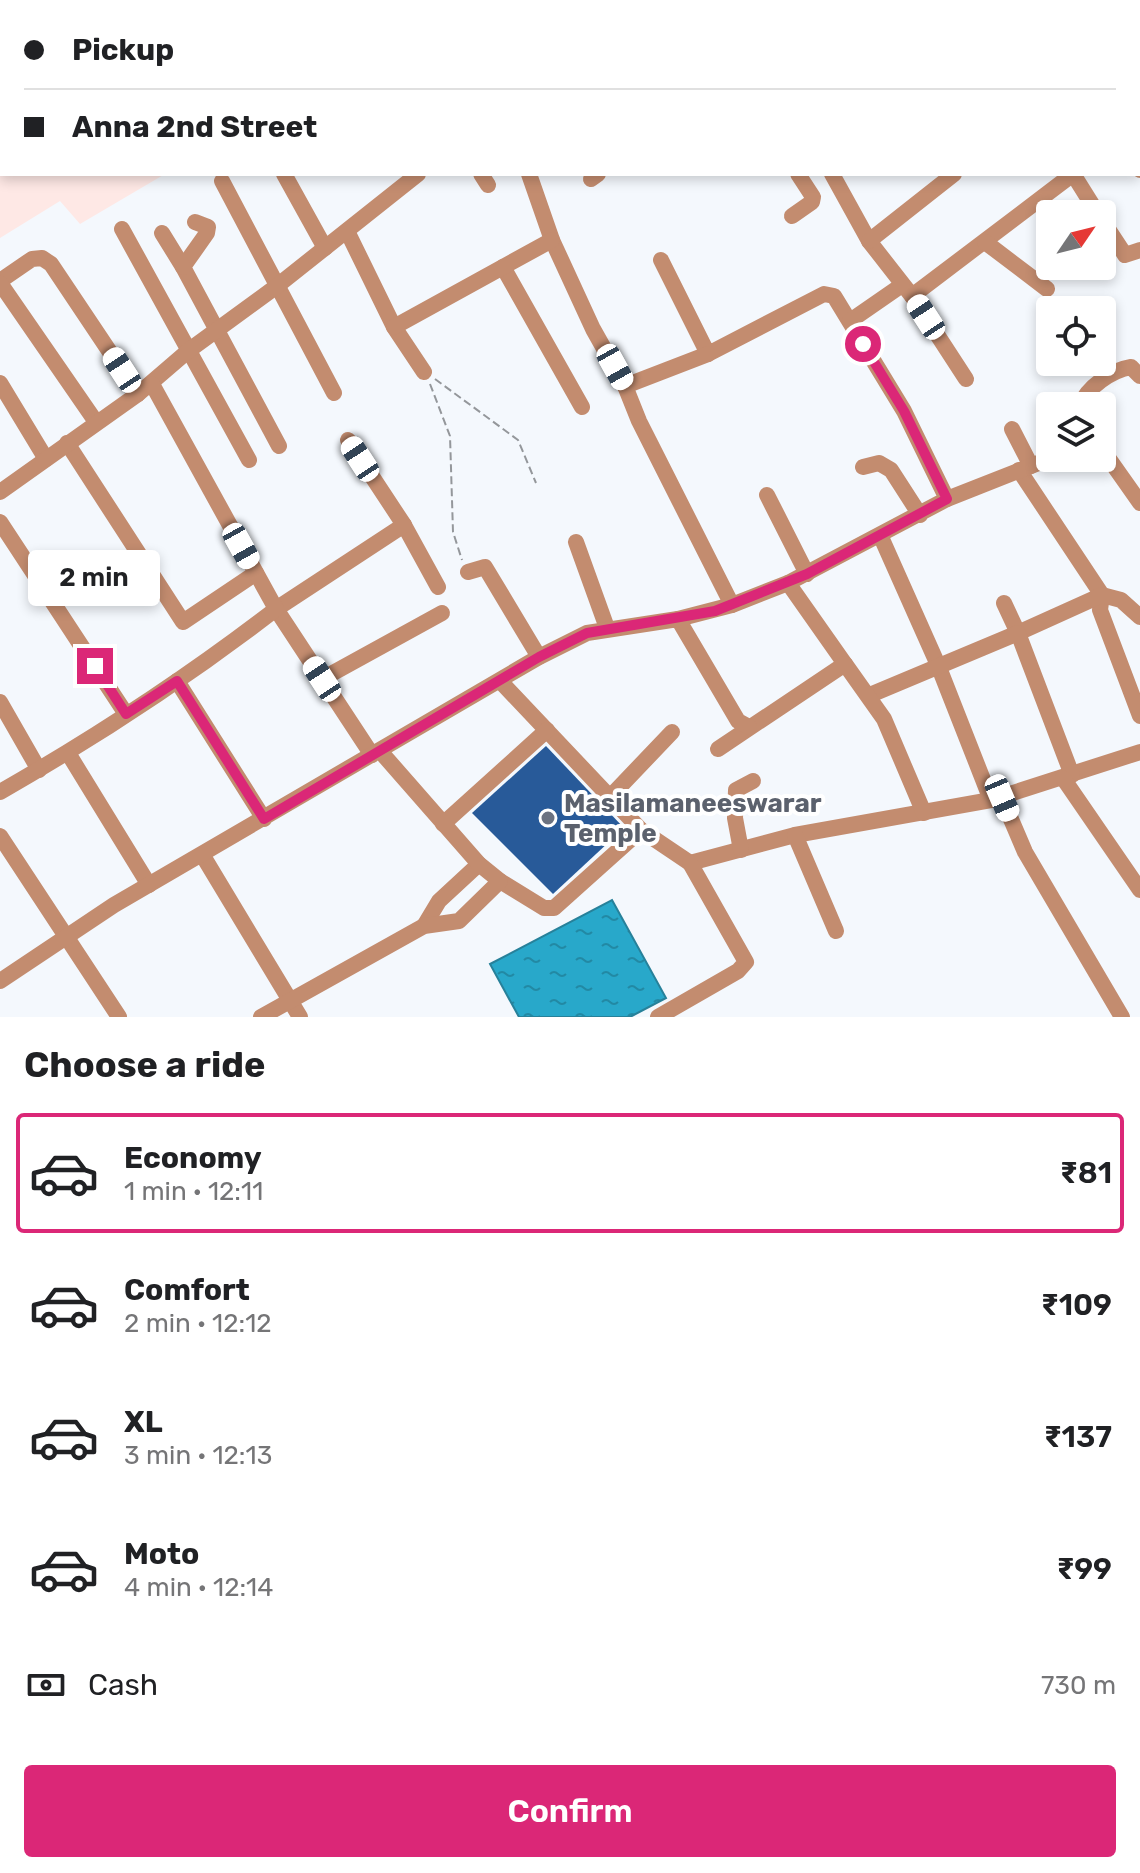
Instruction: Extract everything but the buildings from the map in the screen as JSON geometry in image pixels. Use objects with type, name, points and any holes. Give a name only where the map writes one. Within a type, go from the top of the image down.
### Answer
[{"type":"street","points":[[285,176],[325,248]]},
{"type":"street","points":[[0,492],[145,389],[188,351],[219,331],[414,176]]},
{"type":"street","points":[[530,176],[552,240],[593,329],[625,386],[639,421],[732,605]]},
{"type":"street","points":[[792,216],[808,206],[813,197],[799,176]]},
{"type":"street","points":[[834,176],[869,241],[966,379]]},
{"type":"street","points":[[869,241],[951,176]]},
{"type":"street","points":[[1039,200],[1070,176]]},
{"type":"street","points":[[1074,176],[1089,200]]},
{"type":"street","points":[[222,181],[334,393]]},
{"type":"street","points":[[850,321],[907,291],[985,242],[1036,203]]},
{"type":"street","points":[[183,267],[207,233],[208,227],[195,222]]},
{"type":"street","points":[[122,229],[249,460]]},
{"type":"street","points":[[347,231],[394,327],[424,372]]},
{"type":"street","points":[[162,233],[219,331],[279,446]]},
{"type":"street","points":[[394,327],[552,240]]},
{"type":"street","points":[[1116,241],[1125,255],[1140,250]]},
{"type":"street","points":[[985,242],[1047,289]]},
{"type":"street","points":[[96,422],[0,282],[32,259],[42,258],[51,264],[145,389],[276,609],[376,753],[479,864],[544,908],[554,908],[641,830]]},
{"type":"street","points":[[661,260],[708,354]]},
{"type":"street","points":[[503,267],[582,407]]},
{"type":"street","points":[[625,386],[708,354],[824,294],[837,299],[904,411],[947,499]]},
{"type":"street","points":[[1090,392],[1118,369],[1131,367],[1140,376]]},
{"type":"street","points":[[0,383],[46,459]]},
{"type":"street","points":[[1012,429],[1025,468],[1102,595],[1100,610],[1140,716]]},
{"type":"street","points":[[348,440],[404,525],[438,587]]},
{"type":"street","points":[[67,443],[183,622],[256,573]]},
{"type":"street","points":[[863,467],[879,463],[891,470],[920,515]]},
{"type":"street","points":[[0,981],[149,885],[501,682],[539,657],[587,633],[678,619],[732,605],[807,574],[947,499],[1036,464]]},
{"type":"street","points":[[1116,469],[1140,503]]},
{"type":"street","points":[[767,495],[807,574]]},
{"type":"street","points":[[0,522],[126,714]]},
{"type":"street","points":[[0,792],[68,753],[177,681],[276,609],[404,525]]},
{"type":"street","points":[[881,537],[996,799],[1122,1017]]},
{"type":"street","points":[[576,542],[607,628]]},
{"type":"street","points":[[468,572],[485,567],[539,657]]},
{"type":"street","points":[[788,583],[870,695],[924,813]]},
{"type":"street","points":[[870,695],[1102,595],[1121,600],[1140,617]]},
{"type":"street","points":[[1004,603],[1018,633],[1068,777],[1140,890]]},
{"type":"street","points":[[322,679],[442,613]]},
{"type":"street","points":[[678,619],[738,721],[749,727]]},
{"type":"street","points":[[718,749],[845,664]]},
{"type":"street","points":[[177,681],[264,819]]},
{"type":"street","points":[[501,682],[641,830],[690,863],[746,962],[738,971],[658,1017]]},
{"type":"street","points":[[0,702],[39,770]]},
{"type":"street","points":[[443,824],[547,730]]},
{"type":"street","points":[[610,797],[672,732]]},
{"type":"street","points":[[68,753],[149,885]]},
{"type":"street","points":[[690,863],[795,835],[996,799],[1138,757]]},
{"type":"street","points":[[741,850],[734,802],[736,790],[753,781]]},
{"type":"street","points":[[795,835],[836,931]]},
{"type":"street","points":[[0,836],[119,1017]]},
{"type":"street","points":[[203,856],[300,1017]]},
{"type":"street","points":[[424,926],[439,901],[479,864]]},
{"type":"street","points":[[261,1017],[424,926],[459,921],[500,881]]},
{"type":"path","points":[[424,372],[518,440],[536,483]]},
{"type":"path","points":[[424,372],[450,436],[453,532],[468,572]]},
{"type":"shaded area","points":[[0,176],[162,176],[80,224],[60,201],[0,238]]},
{"type":"water","points":[[612,900],[666,998],[630,1017],[519,1017],[490,964]]},
{"type":"place","name":"Masilamaneeswarar Temple","points":[[548,818]]},
{"type":"route","points":[[95,666],[126,714],[177,681],[264,819],[539,657],[587,633],[715,611],[807,574],[947,499],[904,411],[863,344]]}]
